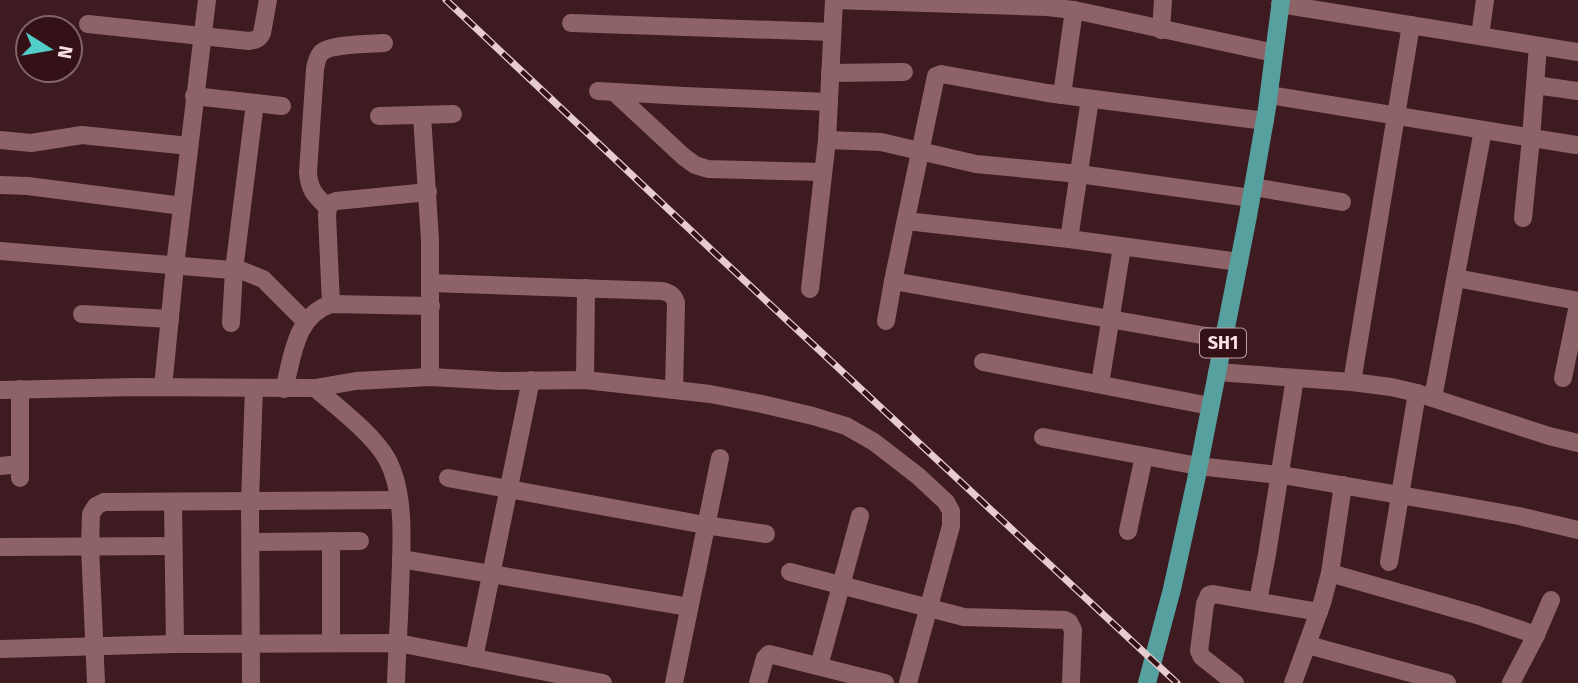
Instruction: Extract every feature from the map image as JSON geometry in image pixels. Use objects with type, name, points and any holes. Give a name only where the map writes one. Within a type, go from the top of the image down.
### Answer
[{"type":"main road","name":"SH1","points":[[1147,683],[1172,589],[1239,262],[1269,96],[1280,2]]},
{"type":"street","points":[[179,387],[170,319],[206,0]]},
{"type":"street","points":[[88,24],[249,41],[260,37],[262,33],[268,0]]},
{"type":"street","points":[[810,289],[827,140],[834,0],[1000,3],[1074,10],[1274,53]]},
{"type":"street","points":[[1161,30],[1163,0]]},
{"type":"street","points":[[1480,36],[1485,0]]},
{"type":"street","points":[[1280,2],[1578,52]]},
{"type":"street","points":[[1062,95],[1074,10]]},
{"type":"street","points":[[570,23],[832,32]]},
{"type":"street","points":[[1352,382],[1411,25]]},
{"type":"street","points":[[328,208],[314,194],[307,172],[314,69],[318,57],[323,50],[332,48],[384,43]]},
{"type":"street","points":[[1523,218],[1538,46]]},
{"type":"street","points":[[830,73],[904,72]]},
{"type":"street","points":[[886,321],[936,76],[941,74],[1062,95],[1265,121]]},
{"type":"street","points":[[1535,85],[1578,91]]},
{"type":"street","points":[[823,172],[708,169],[695,165],[606,91],[828,102]]},
{"type":"street","points":[[194,96],[282,106]]},
{"type":"street","points":[[1269,96],[1576,145]]},
{"type":"street","points":[[1069,239],[1090,99]]},
{"type":"street","points":[[231,323],[234,270],[255,103]]},
{"type":"street","points":[[379,116],[453,114]]},
{"type":"street","points":[[422,116],[428,192],[430,377]]},
{"type":"street","points":[[1389,562],[1400,495],[1456,278],[1483,130]]},
{"type":"street","points":[[0,140],[31,143],[82,135],[189,146]]},
{"type":"street","points":[[827,140],[881,142],[976,164],[1342,202]]},
{"type":"street","points":[[0,185],[28,186],[182,206]]},
{"type":"street","points":[[331,304],[328,208],[331,202],[428,192]]},
{"type":"street","points":[[906,221],[1239,262]]},
{"type":"street","points":[[1100,384],[1122,247]]},
{"type":"street","points":[[0,251],[243,271],[263,279],[305,321]]},
{"type":"street","points":[[1456,278],[1578,302],[1563,378]]},
{"type":"street","points":[[893,281],[1224,338]]},
{"type":"street","points":[[430,283],[670,293],[676,303],[674,390]]},
{"type":"street","points":[[585,380],[586,288]]},
{"type":"street","points":[[284,389],[300,332],[305,321],[321,307],[331,304],[430,306]]},
{"type":"street","points":[[82,314],[170,319]]},
{"type":"street","points":[[983,362],[1210,406]]},
{"type":"street","points":[[1217,372],[1391,387],[1578,443]]},
{"type":"street","points":[[0,390],[179,387],[284,389],[430,377],[501,381],[585,380],[762,404],[846,426],[874,442],[918,476],[946,502],[951,511],[951,526],[908,683]]},
{"type":"street","points":[[1258,601],[1295,378]]},
{"type":"street","points":[[474,658],[531,380]]},
{"type":"street","points":[[251,683],[250,501],[254,388]]},
{"type":"street","points":[[314,388],[353,421],[379,448],[396,483],[400,500],[401,559],[396,683]]},
{"type":"street","points":[[0,466],[20,471],[20,389]]},
{"type":"street","points":[[1043,437],[1198,466],[1343,485],[1519,516],[1578,530]]},
{"type":"street","points":[[1128,531],[1144,456]]},
{"type":"street","points":[[674,683],[720,458]]},
{"type":"street","points":[[448,478],[766,534]]},
{"type":"street","points":[[1293,683],[1308,645],[1330,573],[1343,485]]},
{"type":"street","points":[[96,683],[90,546],[91,514],[96,506],[104,502],[400,500]]},
{"type":"street","points":[[173,503],[175,644]]},
{"type":"street","points":[[820,666],[860,516]]},
{"type":"street","points":[[331,541],[331,643]]},
{"type":"street","points":[[251,542],[360,541]]},
{"type":"street","points":[[0,547],[173,546]]},
{"type":"street","points":[[401,559],[689,607]]},
{"type":"street","points":[[790,572],[964,617],[1065,620],[1073,630],[1072,683]]},
{"type":"street","points":[[1330,573],[1536,635]]},
{"type":"street","points":[[1235,683],[1202,657],[1199,651],[1205,604],[1209,595],[1319,612]]},
{"type":"street","points":[[1511,683],[1551,600]]},
{"type":"street","points":[[0,649],[175,644],[398,643],[603,683]]},
{"type":"street","points":[[1308,645],[1447,683]]},
{"type":"street","points":[[758,683],[765,658],[769,654],[884,683]]},
{"type":"railway","points":[[446,0],[1177,683]]}]
